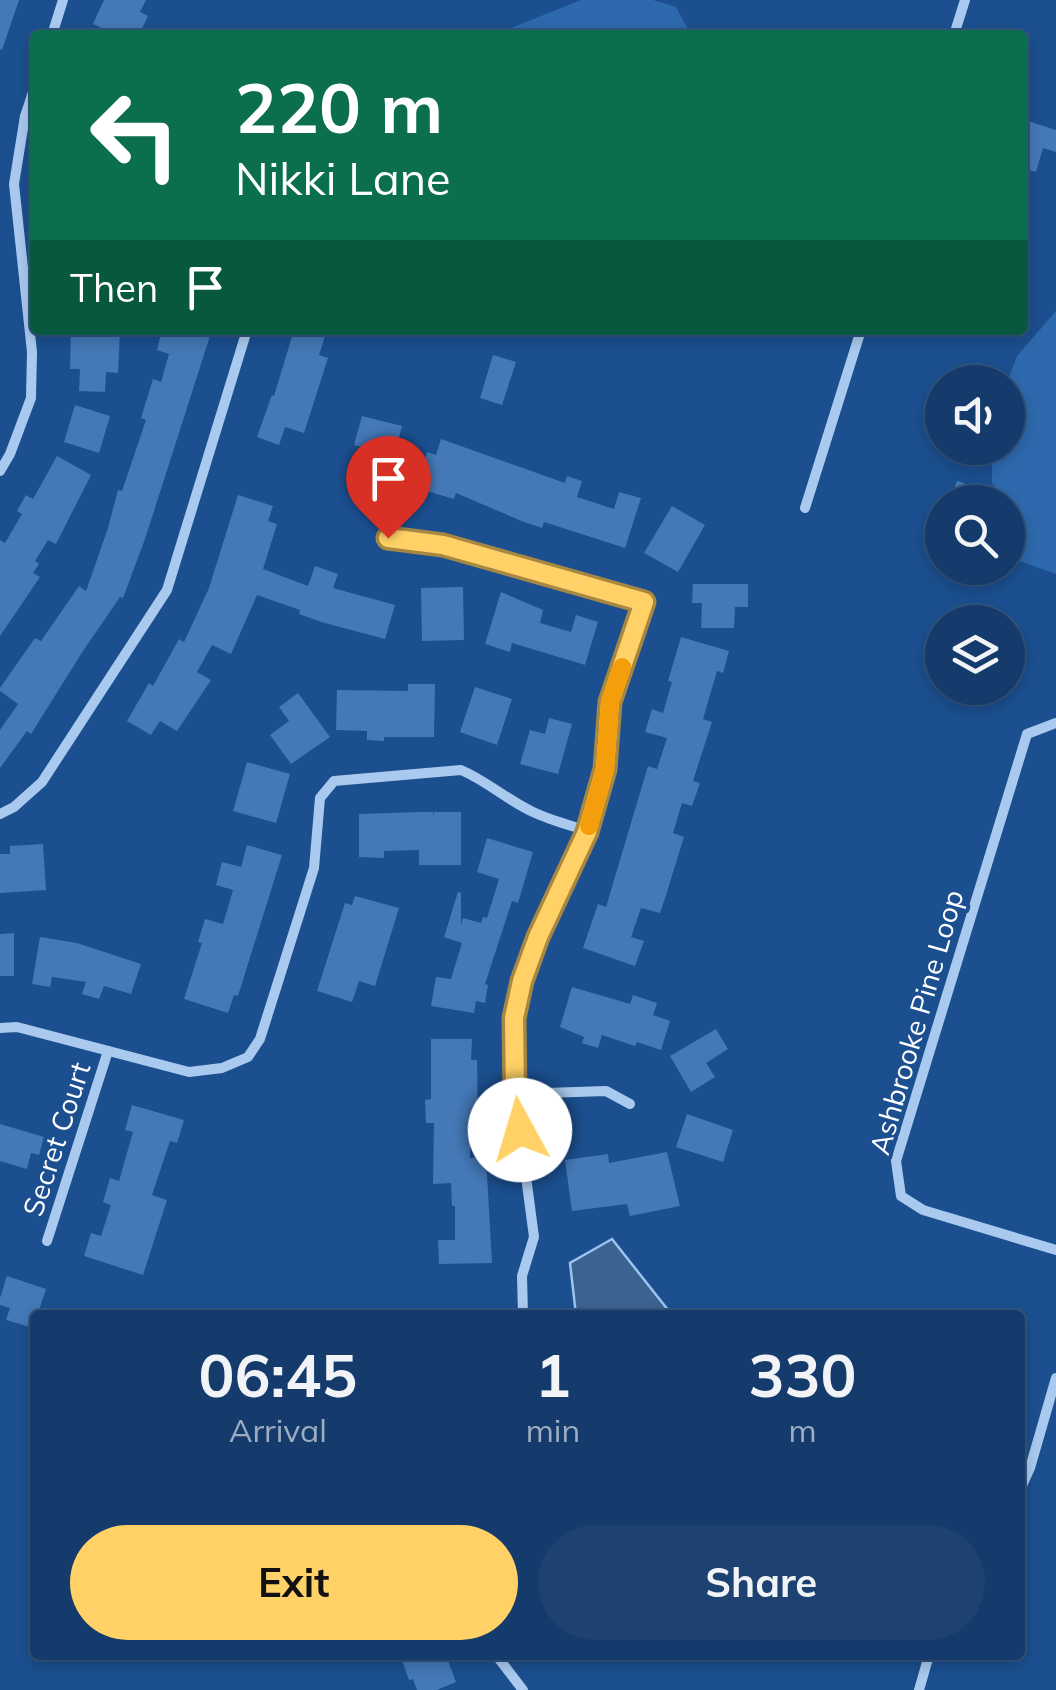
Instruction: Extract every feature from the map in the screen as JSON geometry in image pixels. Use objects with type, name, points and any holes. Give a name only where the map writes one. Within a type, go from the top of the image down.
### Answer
[{"type":"street","points":[[54,30],[63,0]]},
{"type":"street","points":[[956,30],[966,0]]},
{"type":"street","points":[[30,118],[14,184],[30,333]]},
{"type":"street","points":[[0,471],[31,398],[30,335]]},
{"type":"street","points":[[0,814],[14,808],[42,782],[167,590],[246,335]]},
{"type":"street","points":[[805,508],[859,335]]},
{"type":"street","points":[[388,538],[443,545],[644,602],[610,702],[605,769],[587,832],[538,937],[514,1018],[515,1094],[534,1237],[522,1276],[522,1310]]},
{"type":"street","name":"Ashbrooke Pine Loop","points":[[1056,723],[1027,734],[896,1161],[900,1196],[922,1210],[1056,1250]]},
{"type":"street","points":[[0,1028],[17,1027],[189,1072],[222,1068],[248,1057],[260,1039],[314,868],[320,798],[334,781],[461,770],[534,813],[587,832]]},
{"type":"street","name":"Secret Court","points":[[47,1241],[108,1051]]},
{"type":"street","points":[[515,1094],[606,1091],[630,1104]]},
{"type":"street","points":[[1025,1479],[1056,1378]]},
{"type":"street","points":[[500,1660],[523,1690]]},
{"type":"street","points":[[919,1690],[928,1660]]},
{"type":"shaded area","points":[[581,0],[653,0],[676,7],[688,30],[506,30]]},
{"type":"shaded area","points":[[1056,311],[1056,574],[1025,563],[1025,485],[992,483],[992,465],[1025,465],[1025,365],[1014,365]]},
{"type":"shaded area","points":[[612,1239],[668,1310],[575,1310],[570,1263]]},
{"type":"building","points":[[0,0],[19,0],[2,50],[0,49]]},
{"type":"building","points":[[104,0],[146,0],[140,12],[148,16],[141,30],[106,30],[93,24]]},
{"type":"building","points":[[1028,121],[1056,130],[1056,152],[1043,148],[1036,172],[1028,170]]},
{"type":"building","points":[[71,335],[120,335],[118,373],[106,372],[105,392],[79,391],[80,369],[70,369]]},
{"type":"building","points":[[161,335],[210,336],[123,598],[83,651],[31,734],[27,731],[0,768],[0,730],[18,704],[0,688],[35,638],[41,641],[79,586],[86,591],[118,490],[122,491],[146,420],[141,418],[153,379],[161,382],[169,354],[157,350]]},
{"type":"building","points":[[292,335],[325,335],[319,355],[328,358],[304,433],[285,427],[279,445],[257,437]]},
{"type":"building","points":[[493,355],[516,362],[502,405],[480,398]]},
{"type":"building","points":[[75,405],[110,416],[99,453],[64,442]]},
{"type":"building","points":[[362,416],[402,426],[388,481],[363,475],[370,449],[354,445]]},
{"type":"building","points":[[441,439],[565,483],[567,476],[582,481],[577,497],[614,509],[619,492],[641,498],[625,548],[544,522],[542,528],[456,493],[454,499],[416,488],[427,452],[436,455]]},
{"type":"building","points":[[57,456],[91,475],[56,544],[48,540],[35,561],[39,564],[33,573],[40,577],[0,636],[0,540],[5,543],[22,514],[17,511],[26,495],[33,499]]},
{"type":"building","points":[[238,495],[273,506],[268,521],[277,524],[263,569],[308,586],[315,566],[338,574],[333,588],[395,605],[385,639],[321,622],[257,595],[231,654],[212,645],[197,672],[211,680],[177,731],[160,721],[151,735],[127,721],[149,683],[153,686],[179,639],[184,642],[209,588]]},
{"type":"building","points":[[672,506],[705,525],[678,572],[644,553]]},
{"type":"building","points":[[693,584],[748,584],[748,607],[735,607],[734,628],[701,628],[702,603],[692,603]]},
{"type":"building","points":[[463,587],[464,640],[422,641],[421,588]]},
{"type":"building","points":[[501,592],[543,610],[540,623],[571,632],[576,615],[598,622],[585,665],[512,643],[510,652],[485,644]]},
{"type":"building","points":[[681,637],[729,651],[723,673],[717,671],[703,719],[712,722],[693,781],[700,783],[692,806],[682,803],[673,833],[684,837],[660,913],[641,908],[631,937],[644,941],[635,966],[583,948],[598,904],[606,907],[648,766],[657,769],[667,738],[645,732],[652,709],[663,713]]},
{"type":"building","points":[[408,684],[435,684],[434,737],[367,740],[367,731],[336,730],[337,690],[408,691]]},
{"type":"building","points":[[475,687],[512,699],[497,745],[460,732]]},
{"type":"building","points":[[298,693],[330,737],[291,764],[270,735],[289,721],[279,707]]},
{"type":"building","points":[[549,718],[572,724],[558,774],[520,764],[530,730],[545,734]]},
{"type":"building","points":[[247,762],[290,774],[276,823],[233,811]]},
{"type":"building","points":[[433,812],[433,817],[434,812],[461,812],[461,865],[419,865],[419,850],[384,851],[384,858],[359,857],[359,814]]},
{"type":"building","points":[[487,838],[533,852],[518,903],[512,901],[485,984],[485,1003],[476,1001],[474,1013],[431,1006],[436,977],[451,979],[462,943],[444,937],[458,892],[461,925],[463,918],[481,923],[483,917],[487,918],[499,879],[477,872]]},
{"type":"building","points":[[43,844],[46,890],[0,893],[0,854],[10,854],[10,846]]},
{"type":"building","points":[[247,845],[282,855],[238,996],[234,995],[228,1013],[184,999],[202,943],[198,942],[205,919],[223,924],[233,890],[216,885],[222,862],[241,867]]},
{"type":"building","points":[[355,896],[399,908],[375,986],[359,981],[352,1002],[317,991],[345,903],[352,905]]},
{"type":"building","points":[[14,933],[14,976],[0,976],[0,934]]},
{"type":"building","points":[[40,937],[77,943],[141,964],[131,994],[104,986],[99,999],[82,994],[86,982],[52,977],[50,987],[32,984]]},
{"type":"building","points":[[572,987],[630,1004],[633,995],[657,1003],[653,1015],[670,1021],[661,1050],[602,1035],[598,1048],[582,1043],[584,1037],[560,1027]]},
{"type":"building","points":[[716,1029],[728,1049],[706,1063],[715,1077],[691,1092],[670,1056]]},
{"type":"building","points":[[431,1039],[472,1039],[471,1060],[477,1060],[478,1124],[470,1124],[470,1158],[486,1157],[492,1263],[439,1264],[438,1240],[455,1240],[455,1206],[451,1183],[433,1184],[434,1123],[426,1123],[425,1100],[431,1099]]},
{"type":"building","points":[[132,1105],[184,1120],[177,1143],[170,1141],[152,1195],[167,1200],[143,1275],[84,1256],[91,1233],[101,1236],[111,1205],[103,1202],[110,1178],[119,1181],[133,1132],[125,1130]]},
{"type":"building","points":[[687,1114],[733,1130],[723,1162],[676,1147]]},
{"type":"building","points":[[0,1124],[44,1137],[39,1155],[31,1153],[27,1169],[0,1161]]},
{"type":"building","points":[[667,1152],[680,1206],[630,1216],[627,1204],[572,1211],[565,1160],[608,1154],[609,1163]]},
{"type":"building","points":[[7,1276],[46,1289],[39,1310],[30,1310],[30,1327],[6,1320],[10,1308],[0,1305]]},
{"type":"building","points":[[402,1660],[448,1660],[456,1682],[437,1690],[417,1690],[413,1679],[409,1680]]},
{"type":"slow traffic","points":[[589,826],[605,769],[610,702],[622,667]]},
{"type":"route","points":[[388,538],[443,545],[644,602],[610,702],[605,769],[587,832],[522,981],[514,1018],[515,1094],[520,1130]]}]
